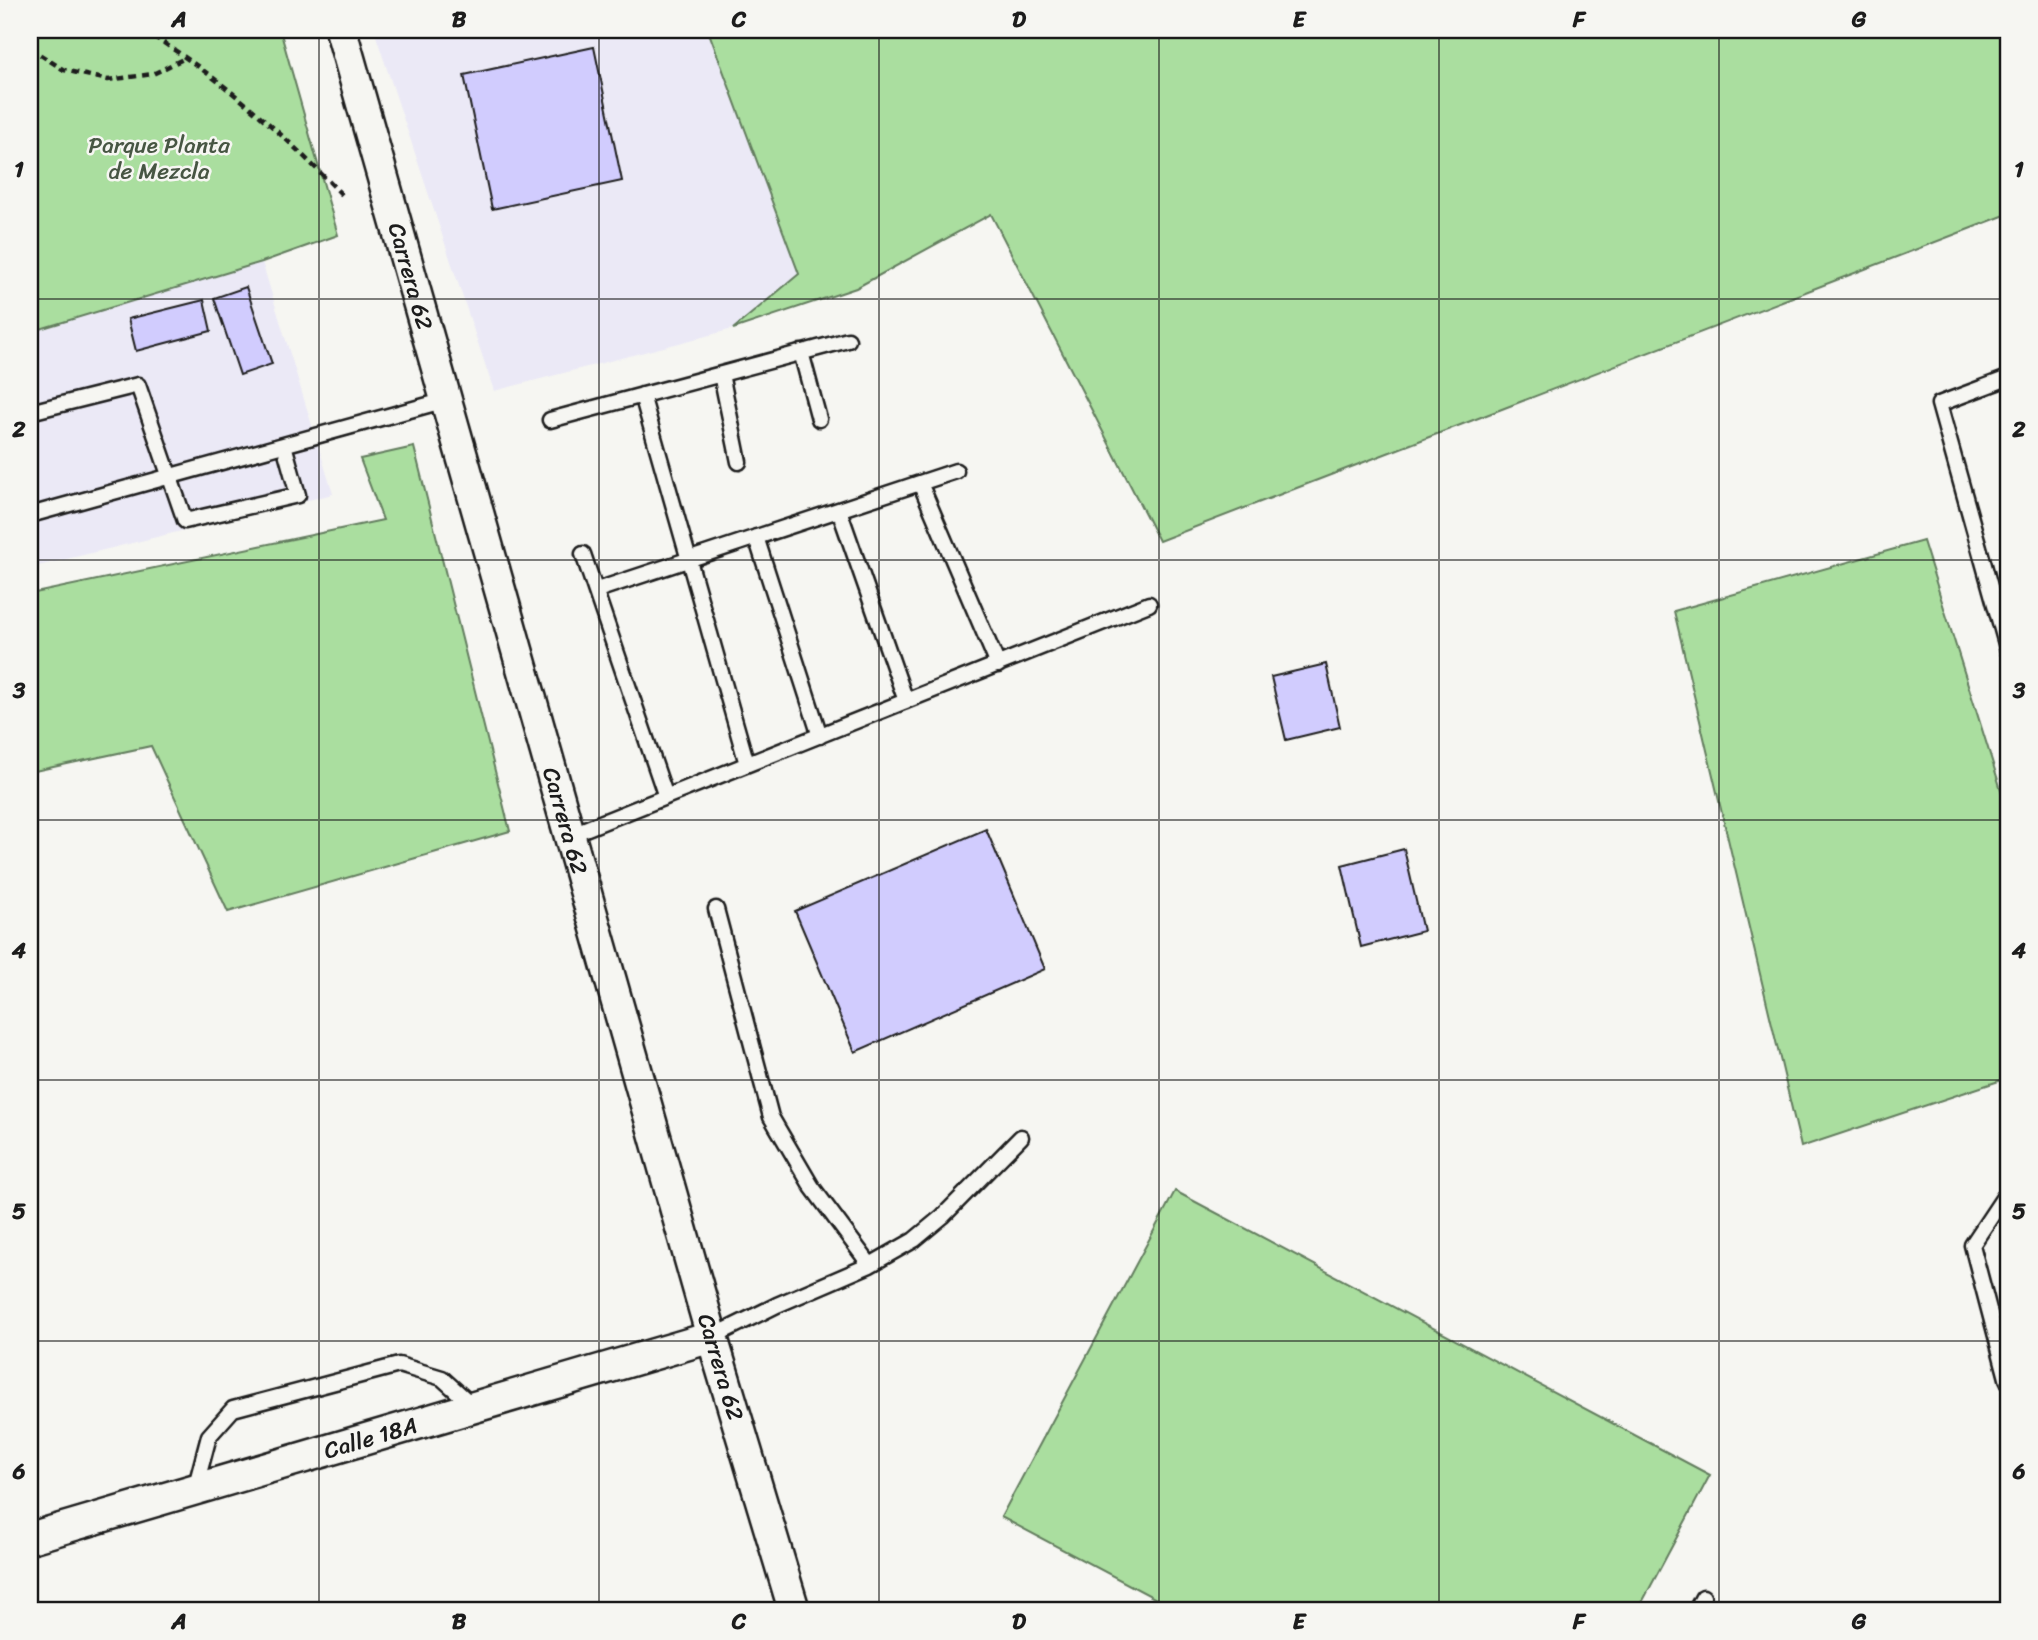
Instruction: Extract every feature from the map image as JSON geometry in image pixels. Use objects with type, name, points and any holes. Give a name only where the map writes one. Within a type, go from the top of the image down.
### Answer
[{"type":"street","name":"Carrera 62","points":[[341,30],[712,1337],[794,1610]]},
{"type":"street","name":"Calle 18A","points":[[30,1538],[712,1337]]},
{"type":"lane","points":[[550,420],[848,340]]},
{"type":"lane","points":[[802,352],[819,419]]},
{"type":"lane","points":[[720,374],[738,463]]},
{"type":"lane","points":[[2008,378],[1939,404],[2008,650]]},
{"type":"lane","points":[[30,412],[138,385],[185,521],[298,495],[284,445]]},
{"type":"lane","points":[[642,395],[747,764]]},
{"type":"lane","points":[[30,514],[446,400]]},
{"type":"lane","points":[[597,590],[956,471]]},
{"type":"lane","points":[[920,482],[998,665]]},
{"type":"lane","points":[[839,510],[906,701]]},
{"type":"lane","points":[[757,537],[820,736]]},
{"type":"lane","points":[[583,554],[666,797]]},
{"type":"lane","points":[[570,835],[1149,604]]},
{"type":"lane","points":[[716,909],[771,1117],[812,1187],[870,1265]]},
{"type":"lane","points":[[712,1337],[777,1305],[870,1265],[914,1240],[943,1216],[1021,1137]]},
{"type":"lane","points":[[2008,1191],[1972,1245],[2008,1382]]},
{"type":"lane","points":[[195,1489],[209,1436],[233,1409],[399,1365],[442,1378],[474,1407]]},
{"type":"path","points":[[143,30],[186,58],[240,99],[310,162],[343,196]]},
{"type":"path","points":[[30,48],[64,70],[108,80],[153,74],[186,58]]},
{"type":"shaded area","points":[[374,30],[708,30],[799,274],[733,329],[494,391]]},
{"type":"shaded area","points":[[262,262],[333,494],[30,568],[30,332]]},
{"type":"green space","name":"Parque Planta de Mezcla","points":[[30,30],[280,30],[338,235],[262,262],[30,332]]},
{"type":"green space","points":[[708,30],[2008,30],[2008,214],[1159,541],[991,214],[856,288],[733,329],[799,274]]},
{"type":"green space","points":[[414,447],[510,831],[228,912],[151,746],[30,772],[30,594],[383,520],[360,459]]},
{"type":"green space","points":[[1923,541],[2008,812],[2008,1078],[1801,1147],[1674,611]]},
{"type":"green space","points":[[1175,1191],[1710,1475],[1638,1610],[1177,1610],[1001,1517]]},
{"type":"building","points":[[594,47],[622,181],[492,209],[464,75]]},
{"type":"building","points":[[246,287],[272,364],[240,375],[214,298]]},
{"type":"building","points":[[204,300],[211,331],[136,351],[128,319]]},
{"type":"building","points":[[1326,664],[1340,727],[1286,740],[1271,677]]},
{"type":"building","points":[[986,829],[1045,969],[855,1052],[795,911]]},
{"type":"building","points":[[1404,849],[1423,931],[1361,947],[1342,865]]}]
